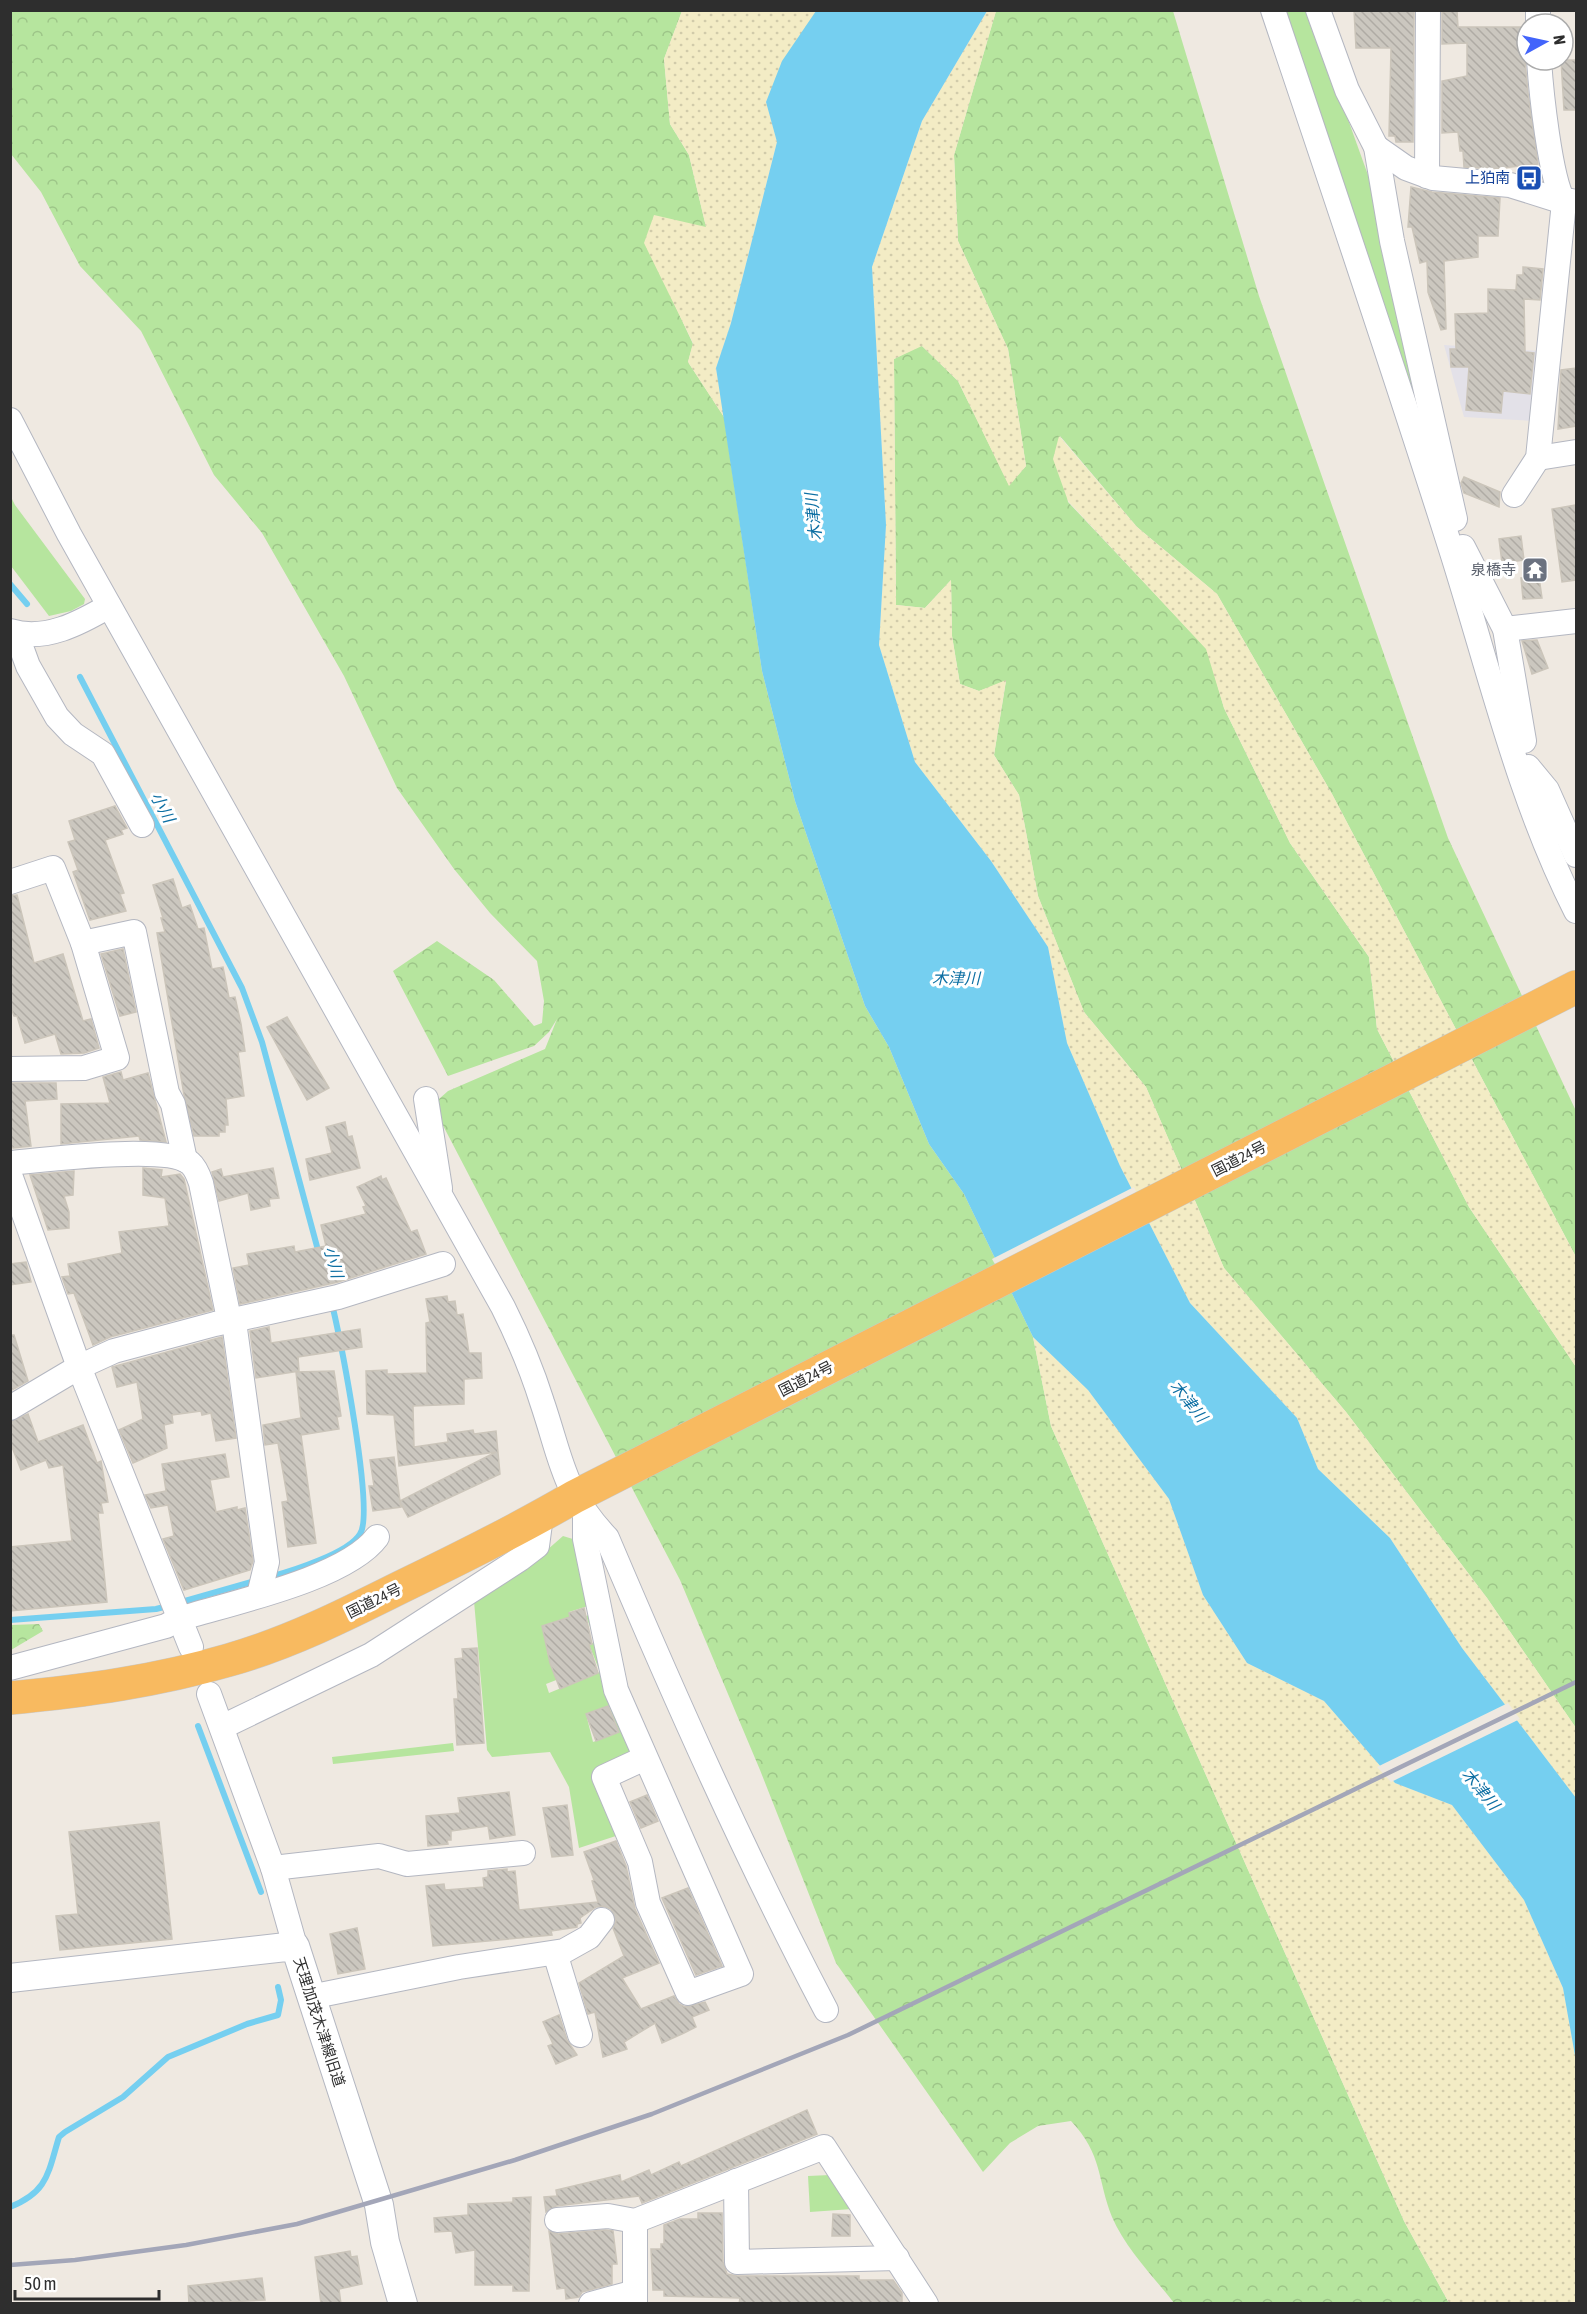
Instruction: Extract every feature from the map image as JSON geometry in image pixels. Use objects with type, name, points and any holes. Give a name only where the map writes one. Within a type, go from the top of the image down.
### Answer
[{"type":"highway","name":"国道24号","points":[[10,1698],[125,1685],[230,1660],[339,1618],[541,1516],[585,1499],[1576,987]]},
{"type":"street","points":[[1273,10],[1456,545],[1553,865],[1576,911]]},
{"type":"street","points":[[1318,10],[1347,90],[1376,147],[1392,241],[1456,545],[1505,629],[1524,768],[1547,790],[1576,855]]},
{"type":"street","points":[[1427,176],[1428,10]]},
{"type":"street","points":[[1540,72],[1559,193],[1570,201]]},
{"type":"street","points":[[1376,147],[1406,168],[1427,176],[1510,185],[1570,201]]},
{"type":"street","points":[[1514,495],[1538,458],[1570,201]]},
{"type":"street","points":[[10,420],[69,534],[508,1317],[541,1398],[565,1479],[585,1499],[608,1538],[698,1750],[748,1858],[826,2010]]},
{"type":"street","points":[[1538,458],[1576,452]]},
{"type":"street","points":[[13,632],[30,634],[58,630],[109,606]]},
{"type":"street","points":[[1505,629],[1576,621]]},
{"type":"street","points":[[13,632],[28,666],[57,717],[73,734],[103,754],[141,825]]},
{"type":"street","points":[[10,882],[53,868],[82,943],[117,1058],[84,1068],[10,1069]]},
{"type":"street","points":[[82,943],[134,932],[167,1093],[173,1104],[185,1160]]},
{"type":"street","points":[[426,1099],[441,1199]]},
{"type":"street","points":[[10,1163],[118,1155],[171,1156],[185,1160],[194,1167],[199,1177],[231,1321],[235,1329],[254,1457],[262,1584]]},
{"type":"street","points":[[10,1175],[79,1367],[191,1647]]},
{"type":"street","points":[[10,1408],[79,1367],[114,1351],[338,1297],[443,1264]]},
{"type":"street","points":[[585,1499],[585,1539],[616,1690],[741,1974],[688,1994],[648,1903],[640,1862],[603,1777],[645,1758]]},
{"type":"street","points":[[222,1727],[371,1655],[520,1559],[537,1546],[541,1516]]},
{"type":"street","points":[[10,1668],[166,1626],[175,1610],[262,1584],[337,1567],[365,1551],[377,1537]]},
{"type":"street","points":[[209,1694],[273,1868],[295,1946]]},
{"type":"street","points":[[273,1868],[379,1856],[407,1864],[523,1853]]},
{"type":"street","points":[[310,1997],[459,1967],[555,1953],[580,1944],[602,1920]]},
{"type":"street","name":"天理加茂木津線旧道","points":[[10,1978],[295,1946],[376,2196],[403,2304]]},
{"type":"street","points":[[555,1953],[580,2035]]},
{"type":"street","points":[[557,2220],[608,2216],[636,2221],[824,2147],[926,2304]]},
{"type":"street","points":[[736,2181],[737,2262],[897,2258]]},
{"type":"street","points":[[591,2304],[635,2298],[636,2221]]},
{"type":"shaded area","points":[[1444,345],[1541,351],[1535,421],[1464,417]]},
{"type":"green space","points":[[10,11],[682,11],[664,59],[670,124],[689,155],[706,227],[674,303],[693,344],[688,362],[724,417],[762,671],[795,801],[865,1006],[889,1047],[929,1144],[964,1194],[1033,1337],[1051,1426],[1404,2221],[1449,2303],[1174,2303],[1132,2251],[1118,2229],[1107,2203],[1094,2156],[1089,2145],[1071,2121],[1038,2126],[1010,2143],[983,2172],[836,1963],[760,1770],[680,1580],[437,1114],[439,1099],[448,1091],[545,1049],[557,1019],[549,1032],[534,1046],[448,1076],[393,971],[437,941],[494,980],[534,1026],[542,1023],[544,1001],[537,961],[490,913],[454,869],[397,788],[344,676],[262,533],[214,475],[141,331],[80,266],[41,192],[11,154]]},
{"type":"green space","points":[[996,11],[1173,11],[1259,296],[1448,838],[1576,1111],[1576,1257],[1332,794],[1217,594],[1137,527],[1060,436],[1068,502],[1207,649],[1224,708],[1290,843],[1369,957],[1377,1029],[1469,1207],[1576,1367],[1576,1728],[1487,1598],[1346,1412],[1224,1268],[1146,1087],[1084,1012],[1038,896],[1019,795],[994,755],[1006,681],[979,691],[960,684],[952,636],[951,580],[925,608],[896,605],[894,359],[921,345],[958,381],[1009,485],[1026,466],[1008,349],[958,241],[954,155]]},
{"type":"green space","points":[[1280,11],[1309,11],[1373,189],[1447,500]]},
{"type":"green space","points":[[10,495],[85,599],[84,604],[71,611],[49,616],[11,566]]},
{"type":"green space","points":[[563,1536],[576,1540],[633,1756],[596,1774],[622,1834],[579,1848],[569,1787],[550,1752],[492,1757],[487,1750],[474,1601],[530,1565]],"holes":[[[588,1606],[591,1614],[586,1616],[593,1635],[593,1643],[549,1658],[547,1652],[558,1649],[542,1626],[554,1622],[555,1626],[572,1621],[569,1612]],[[590,1647],[600,1672],[549,1693],[546,1684],[564,1677],[560,1667],[553,1670],[550,1663]],[[609,1706],[619,1732],[593,1742],[586,1714]]]},
{"type":"green space","points":[[39,1624],[43,1631],[11,1650],[11,1625]]},
{"type":"green space","points":[[453,1743],[454,1751],[333,1764],[332,1757]]},
{"type":"green space","points":[[830,2175],[852,2209],[810,2212],[808,2176]]},
{"type":"sand","points":[[682,11],[816,11],[766,101],[777,142],[731,323],[716,368],[724,417],[688,362],[693,343],[644,243],[654,215],[706,227],[689,155],[670,124],[664,59]]},
{"type":"sand","points":[[987,11],[996,11],[954,155],[958,241],[1008,349],[1026,466],[1009,486],[958,381],[922,346],[894,359],[896,605],[925,608],[951,580],[952,636],[960,684],[979,691],[1006,680],[994,755],[1019,795],[1038,896],[1084,1012],[1146,1087],[1224,1268],[1346,1412],[1487,1598],[1576,1728],[1576,1798],[1462,1648],[1390,1538],[1318,1469],[1297,1418],[1190,1303],[1120,1166],[1067,1043],[1048,947],[991,861],[915,762],[879,645],[886,525],[872,267],[922,121]]},
{"type":"sand","points":[[1059,436],[1137,527],[1217,594],[1332,794],[1576,1257],[1576,1367],[1469,1207],[1377,1029],[1369,957],[1290,843],[1224,708],[1206,649],[1068,501],[1053,459]]},
{"type":"sand","points":[[1033,1337],[1088,1390],[1169,1499],[1203,1595],[1247,1663],[1324,1701],[1395,1783],[1452,1805],[1524,1900],[1563,1988],[1576,2061],[1576,2303],[1449,2303],[1404,2221],[1051,1426]]},
{"type":"water","name":"木津川","points":[[816,11],[987,11],[922,121],[872,267],[886,525],[879,645],[915,762],[991,861],[1048,947],[1067,1043],[1120,1166],[1190,1303],[1297,1418],[1318,1469],[1390,1538],[1462,1648],[1576,1798],[1576,2061],[1563,1988],[1524,1900],[1452,1805],[1395,1783],[1324,1701],[1247,1663],[1203,1595],[1169,1499],[1088,1390],[1033,1337],[964,1194],[929,1144],[889,1047],[865,1006],[795,801],[762,671],[716,368],[731,323],[777,142],[766,102],[782,61]]},
{"type":"pier","points":[[1134,1187],[1137,1194],[996,1266],[992,1259]]},
{"type":"pier","points":[[1508,1703],[1520,1719],[1391,1782],[1377,1767]]},
{"type":"building","points":[[1354,10],[1414,10],[1413,142],[1396,142],[1395,136],[1389,136],[1391,48],[1356,48]]},
{"type":"building","points":[[1457,11],[1458,27],[1515,27],[1515,72],[1526,72],[1538,164],[1494,169],[1464,167],[1458,132],[1442,133],[1442,81],[1467,76],[1467,43],[1442,44],[1442,12]]},
{"type":"building","points":[[1576,60],[1576,110],[1564,110],[1562,72],[1575,72]]},
{"type":"building","points":[[1411,187],[1432,192],[1500,198],[1498,236],[1478,236],[1478,257],[1444,261],[1446,329],[1441,330],[1428,292],[1427,261],[1420,263],[1412,227],[1408,227]]},
{"type":"building","points":[[1523,267],[1543,269],[1540,300],[1524,299],[1525,352],[1534,353],[1530,394],[1503,391],[1501,413],[1466,410],[1469,367],[1451,367],[1450,349],[1456,349],[1455,314],[1488,313],[1488,289],[1516,290],[1517,275],[1523,275]]},
{"type":"building","points":[[1576,368],[1576,426],[1558,429],[1561,370]]},
{"type":"building","points":[[1464,477],[1500,492],[1499,507],[1464,493],[1461,483]]},
{"type":"building","points":[[1576,505],[1576,580],[1562,582],[1552,509]]},
{"type":"building","points":[[1521,536],[1524,560],[1502,563],[1499,539]]},
{"type":"building","points":[[1539,577],[1542,598],[1523,599],[1521,578]]},
{"type":"building","points":[[1537,640],[1548,668],[1532,674],[1522,641]]},
{"type":"building","points":[[115,806],[127,828],[121,830],[123,834],[105,840],[124,893],[120,894],[126,911],[90,920],[73,872],[78,870],[68,842],[75,840],[69,821]]},
{"type":"building","points":[[173,879],[182,908],[190,905],[198,929],[204,928],[212,969],[223,967],[229,998],[235,997],[241,1024],[245,1051],[238,1052],[244,1096],[226,1099],[228,1125],[225,1125],[225,1132],[219,1132],[219,1136],[194,1136],[184,1095],[157,933],[165,932],[161,918],[163,918],[153,885]]},
{"type":"building","points":[[17,895],[34,963],[63,954],[83,1021],[91,1019],[99,1048],[84,1053],[61,1054],[55,1034],[25,1043],[17,1016],[14,1016],[10,1005],[10,896]]},
{"type":"building","points":[[123,949],[136,1012],[120,1016],[101,954]]},
{"type":"building","points":[[287,1017],[329,1088],[307,1100],[267,1027]]},
{"type":"building","points":[[121,1072],[123,1080],[148,1073],[166,1142],[140,1140],[139,1136],[61,1144],[61,1104],[110,1103],[103,1077]]},
{"type":"building","points":[[10,1083],[56,1083],[57,1099],[25,1101],[31,1146],[13,1148],[10,1145]]},
{"type":"building","points":[[345,1122],[348,1137],[352,1136],[360,1168],[310,1180],[306,1159],[332,1153],[326,1127]]},
{"type":"building","points":[[143,1168],[162,1170],[161,1177],[180,1174],[184,1179],[213,1310],[110,1337],[93,1345],[74,1293],[68,1294],[62,1277],[70,1276],[68,1264],[122,1253],[119,1232],[169,1226],[165,1198],[143,1195]]},
{"type":"building","points":[[273,1168],[279,1198],[269,1199],[270,1206],[251,1210],[248,1193],[219,1201],[212,1172],[221,1169],[223,1177]]},
{"type":"building","points":[[74,1171],[73,1195],[64,1196],[69,1212],[69,1228],[48,1230],[30,1175]]},
{"type":"building","points":[[381,1176],[382,1180],[386,1178],[411,1232],[417,1230],[426,1254],[338,1282],[240,1304],[233,1268],[249,1265],[247,1254],[294,1246],[295,1252],[326,1246],[321,1225],[366,1214],[363,1207],[366,1206],[357,1187]]},
{"type":"building","points":[[26,1262],[31,1282],[10,1285],[10,1264]]},
{"type":"building","points":[[447,1296],[448,1302],[455,1301],[457,1315],[463,1314],[469,1353],[481,1353],[482,1378],[464,1379],[464,1404],[413,1406],[414,1447],[448,1442],[447,1434],[473,1430],[474,1434],[496,1431],[500,1474],[408,1517],[400,1502],[401,1507],[373,1511],[369,1486],[374,1486],[370,1460],[394,1457],[400,1501],[496,1452],[399,1466],[394,1415],[367,1414],[366,1371],[387,1370],[387,1374],[427,1373],[426,1323],[430,1322],[426,1299]]},
{"type":"building","points":[[269,1327],[271,1343],[360,1329],[362,1347],[298,1357],[299,1371],[256,1378],[250,1331]]},
{"type":"building","points":[[10,1335],[14,1335],[28,1381],[10,1391]]},
{"type":"building","points":[[222,1337],[236,1438],[216,1441],[211,1413],[202,1415],[201,1411],[172,1415],[173,1423],[164,1425],[167,1448],[133,1463],[119,1430],[143,1419],[137,1382],[117,1387],[112,1367]]},
{"type":"building","points":[[334,1371],[341,1416],[337,1417],[339,1429],[301,1435],[316,1543],[288,1547],[282,1502],[288,1501],[278,1443],[265,1445],[263,1425],[301,1418],[296,1372]]},
{"type":"building","points":[[28,1414],[38,1442],[83,1425],[97,1463],[101,1461],[108,1502],[101,1503],[103,1513],[98,1513],[107,1602],[10,1611],[10,1547],[72,1541],[63,1465],[49,1468],[46,1460],[21,1470],[10,1442],[10,1422]]},
{"type":"building","points":[[225,1454],[229,1477],[210,1480],[216,1512],[237,1507],[237,1510],[245,1508],[253,1561],[250,1570],[184,1590],[163,1539],[174,1536],[168,1505],[151,1508],[145,1495],[166,1491],[162,1464]]},
{"type":"building","points":[[584,1608],[592,1644],[589,1645],[598,1673],[560,1689],[550,1663],[542,1626],[570,1617],[569,1613]]},
{"type":"building","points":[[477,1648],[484,1743],[457,1745],[454,1699],[458,1699],[455,1659],[463,1658],[462,1649]]},
{"type":"building","points":[[608,1706],[619,1732],[596,1741],[586,1714]]},
{"type":"building","points":[[509,1792],[515,1835],[490,1839],[488,1826],[451,1831],[451,1840],[447,1840],[448,1844],[428,1846],[426,1816],[460,1813],[458,1798]]},
{"type":"building","points":[[647,1795],[658,1821],[641,1828],[630,1802]]},
{"type":"building","points":[[567,1805],[573,1855],[552,1857],[543,1808]]},
{"type":"building","points":[[159,1822],[172,1939],[60,1950],[56,1916],[78,1914],[69,1832]]},
{"type":"building","points":[[616,1841],[626,1866],[635,1909],[659,1963],[622,1978],[641,2009],[674,1996],[679,2004],[685,2007],[705,2002],[709,2010],[692,2017],[696,2027],[662,2043],[655,2023],[624,2042],[627,2049],[603,2057],[595,2012],[588,2014],[579,1983],[624,1956],[613,1928],[616,1921],[611,1909],[603,1906],[596,1907],[580,1918],[581,1923],[577,1924],[577,1927],[551,1931],[552,1935],[433,1946],[426,1886],[444,1884],[445,1890],[484,1887],[483,1878],[488,1877],[488,1871],[507,1869],[507,1872],[515,1871],[519,1910],[598,1902],[592,1881],[594,1880],[584,1852]]},
{"type":"building","points":[[688,1888],[722,1966],[696,1975],[662,1898]]},
{"type":"building","points":[[357,1928],[365,1969],[338,1974],[330,1934]]},
{"type":"building","points":[[559,2015],[567,2040],[577,2055],[556,2064],[548,2046],[553,2044],[543,2022]]},
{"type":"building","points":[[807,2110],[817,2134],[642,2203],[639,2196],[556,2206],[546,2212],[544,2197],[557,2196],[556,2190],[620,2175],[621,2182],[649,2170],[651,2175],[679,2162],[681,2166]]},
{"type":"building","points":[[531,2197],[529,2291],[513,2291],[513,2285],[475,2285],[475,2250],[456,2253],[452,2231],[435,2232],[434,2218],[468,2215],[468,2204],[513,2202],[513,2198]]},
{"type":"building","points":[[698,2213],[722,2213],[723,2262],[727,2274],[737,2276],[859,2276],[859,2280],[893,2280],[902,2293],[902,2304],[739,2304],[740,2298],[664,2296],[664,2290],[653,2290],[651,2249],[661,2249],[661,2244],[664,2244],[664,2225],[680,2219],[698,2219]]},
{"type":"building","points":[[833,2214],[850,2215],[850,2236],[832,2236]]},
{"type":"building","points":[[549,2231],[558,2234],[613,2231],[617,2264],[612,2264],[612,2284],[582,2292],[579,2297],[566,2299],[565,2288],[557,2289]]},
{"type":"building","points":[[350,2251],[351,2257],[357,2256],[362,2284],[339,2289],[341,2304],[321,2304],[315,2257]]},
{"type":"building","points":[[262,2278],[265,2300],[189,2304],[188,2286]]},
{"type":"waterway","name":"小川","points":[[10,584],[27,604]]},
{"type":"waterway","name":"小川","points":[[80,677],[242,988],[262,1042],[319,1254]]},
{"type":"waterway","name":"小川","points":[[270,1577],[332,1554],[354,1541],[360,1534],[363,1519],[360,1461],[332,1304]]},
{"type":"waterway","name":"小川","points":[[178,1603],[258,1580]]},
{"type":"waterway","name":"小川","points":[[10,1620],[156,1609],[168,1606]]},
{"type":"waterway","points":[[198,1726],[261,1892]]},
{"type":"waterway","points":[[10,2207],[32,2195],[45,2180],[59,2137],[65,2132],[123,2097],[168,2057],[247,2024],[278,2015],[281,2000],[278,1987]]},
{"type":"railway","points":[[10,2265],[75,2260],[186,2245],[297,2224],[515,2160],[652,2114],[848,2035],[1576,1682]]},
{"type":"place","name":"上狛南","points":[[1529,178]]},
{"type":"place","name":"泉橋寺","points":[[1535,570]]}]
